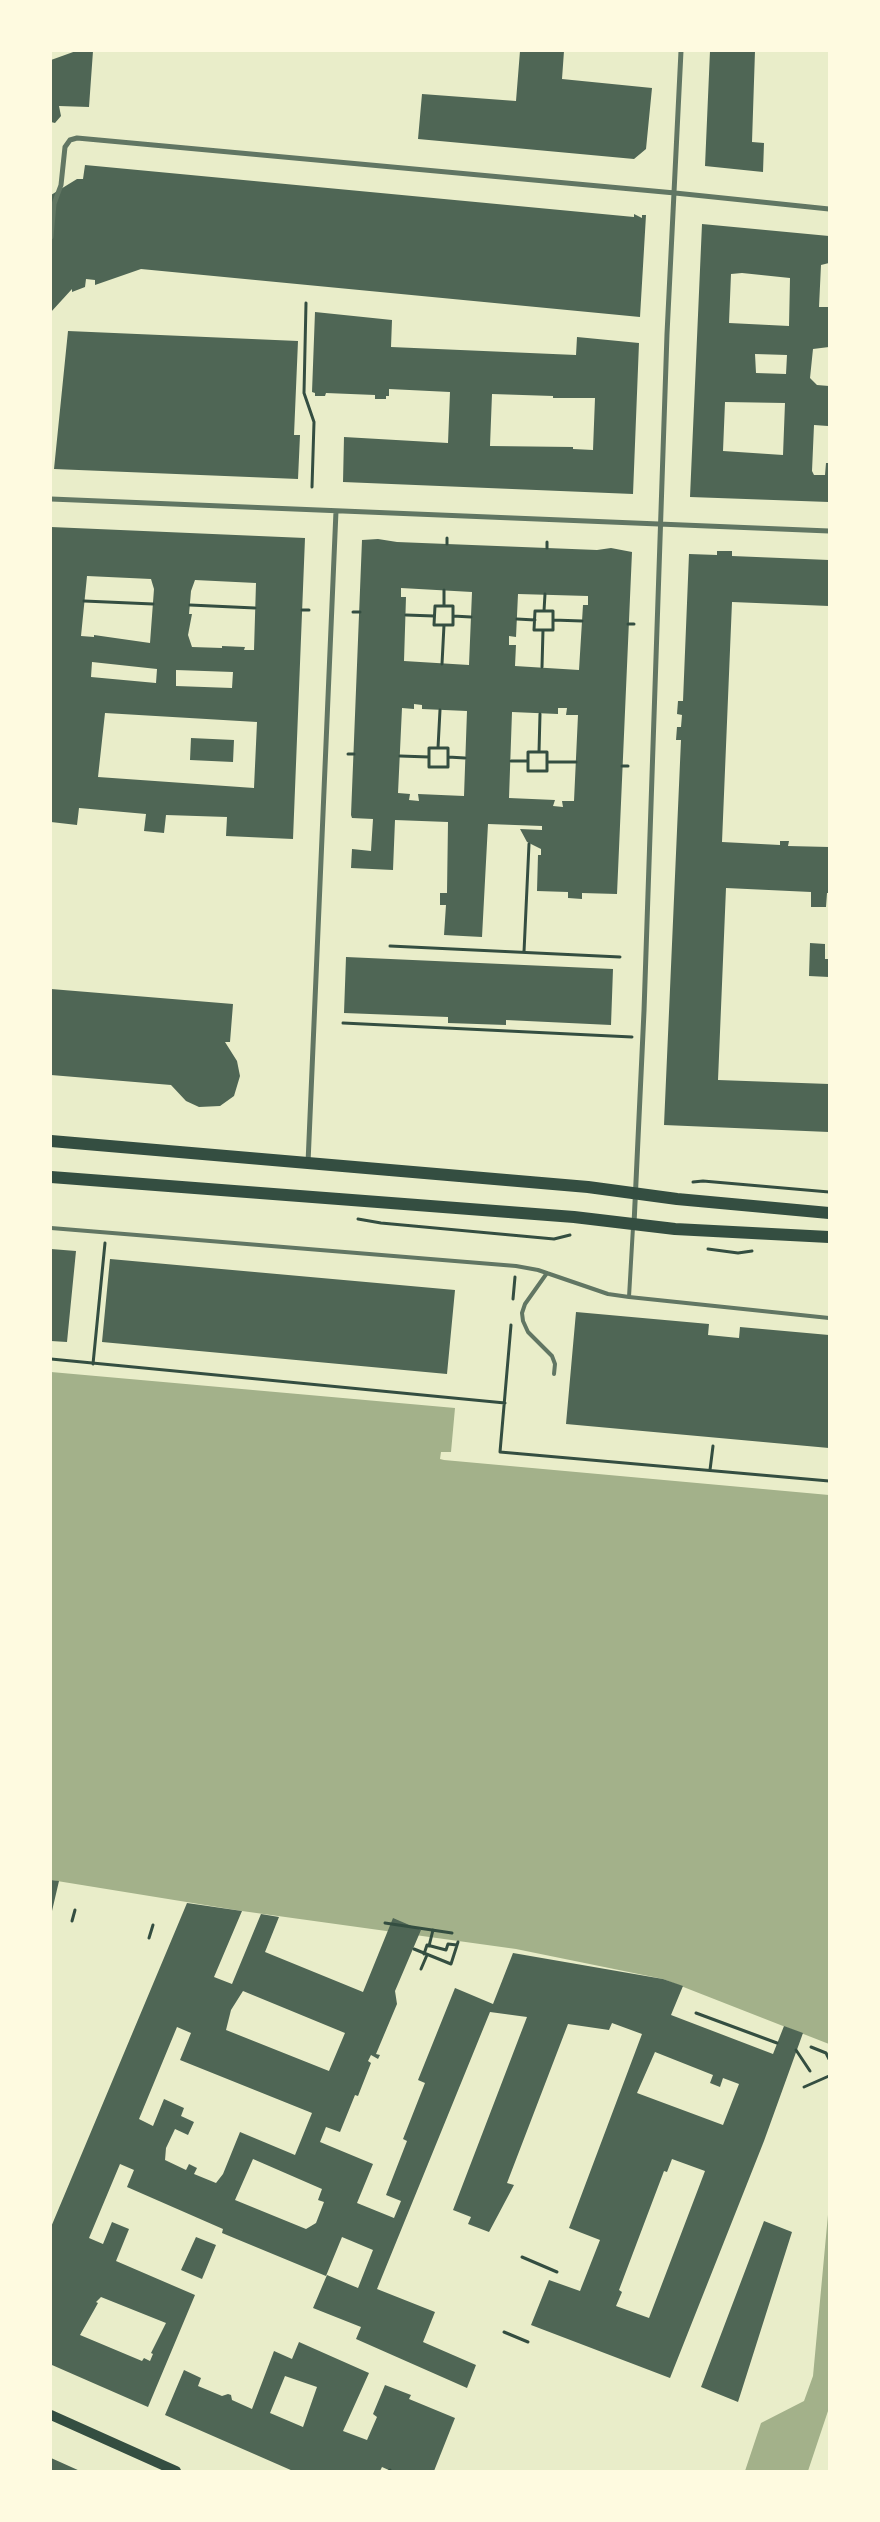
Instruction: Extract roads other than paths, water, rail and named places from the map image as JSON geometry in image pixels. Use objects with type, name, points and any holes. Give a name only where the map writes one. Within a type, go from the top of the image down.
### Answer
[{"type":"main road","points":[[51,1141],[635,1192],[678,1199],[829,1213]]},
{"type":"main road","points":[[51,1177],[547,1215],[634,1225],[829,1237]]},
{"type":"main road","points":[[51,2415],[176,2471]]},
{"type":"street","points":[[634,1225],[681,51]]},
{"type":"street","points":[[51,237],[53,204],[61,185],[65,147],[70,140],[92,139],[829,209]]},
{"type":"street","points":[[51,499],[829,531]]},
{"type":"street","points":[[308,1164],[336,511]]},
{"type":"lane","points":[[629,1297],[634,1225]]},
{"type":"lane","points":[[51,1228],[516,1266],[547,1273],[608,1294],[829,1318]]},
{"type":"lane","points":[[547,1273],[525,1304],[522,1313],[528,1332],[552,1356],[555,1364],[554,1374]]}]
